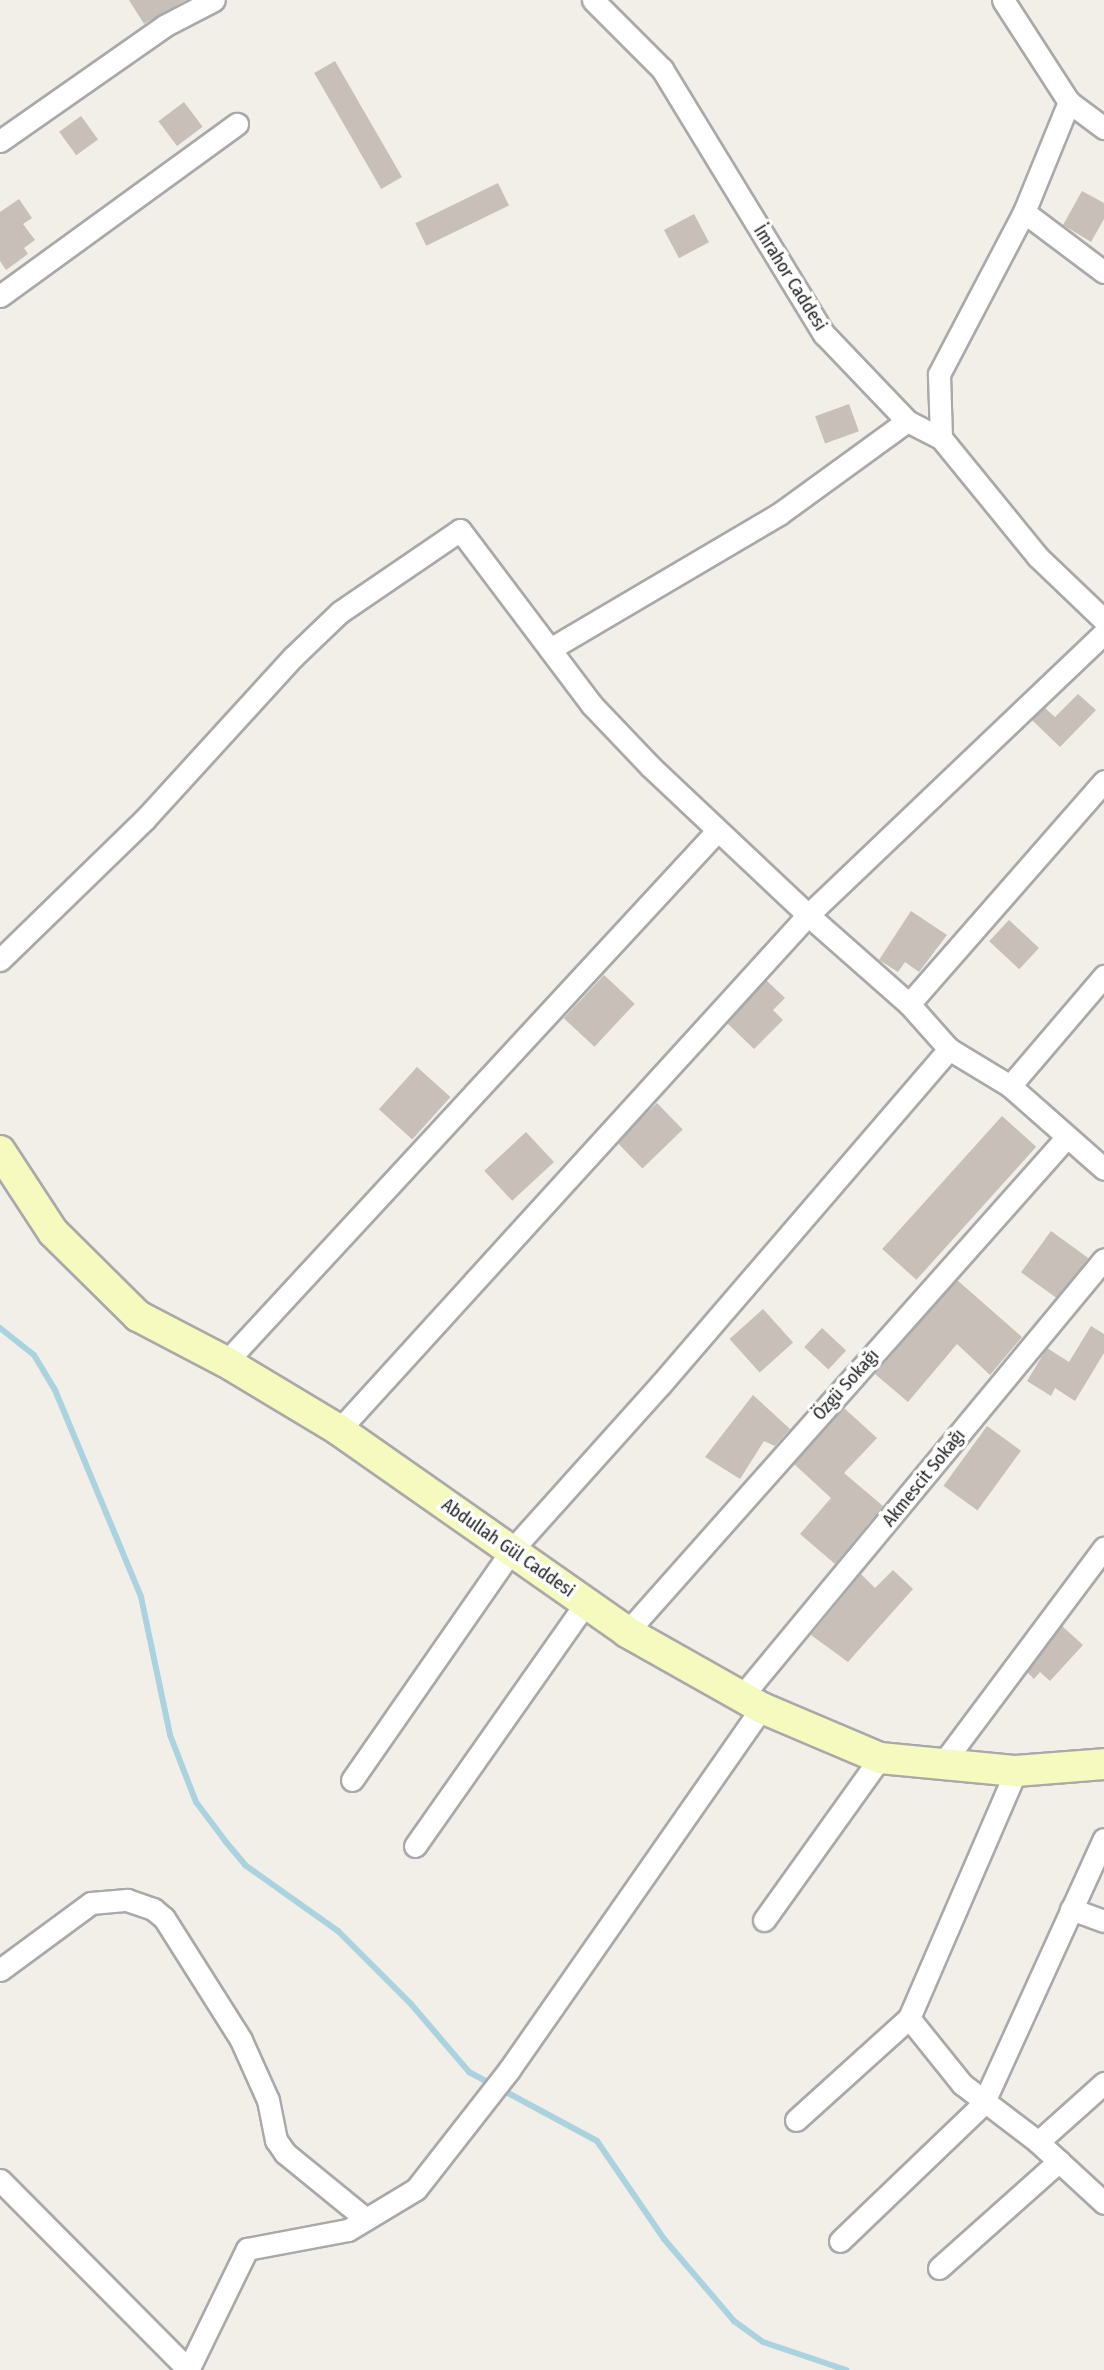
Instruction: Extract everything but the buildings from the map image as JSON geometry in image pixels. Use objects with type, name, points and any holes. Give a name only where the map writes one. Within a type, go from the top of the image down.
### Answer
[{"type":"street","points":[[0,141],[164,26],[214,0]]},
{"type":"street","name":"İmrahor Caddesi","points":[[593,0],[662,69],[824,334],[907,421],[941,438],[1038,557],[1104,620]]},
{"type":"street","points":[[1003,0],[1069,102],[1104,128]]},
{"type":"street","points":[[941,438],[939,374],[1024,212],[1069,102]]},
{"type":"street","points":[[0,296],[237,124]]},
{"type":"street","points":[[1024,212],[1104,272]]},
{"type":"street","points":[[550,649],[779,513],[907,421]]},
{"type":"street","points":[[0,960],[145,819],[293,657],[340,612],[460,530],[592,705],[717,831],[909,1004],[949,1049],[1010,1086],[1065,1139],[1104,1169]]},
{"type":"street","points":[[339,1430],[808,915],[1104,632]]},
{"type":"street","points":[[909,1004],[1104,781]]},
{"type":"street","points":[[226,1362],[717,831]]},
{"type":"street","points":[[1010,1086],[1104,976]]},
{"type":"street","points":[[352,1780],[511,1551],[661,1384],[949,1049]]},
{"type":"street","name":"Özgü Sokağı","points":[[627,1632],[1065,1139]]},
{"type":"street","name":"Abdullah Gül Caddesi","points":[[0,1151],[53,1232],[138,1316],[226,1362],[339,1430],[627,1632],[752,1702],[880,1758],[940,1767],[1016,1771],[1104,1764]]},
{"type":"street","name":"Akmescit Sokağı","points":[[189,2370],[247,2249],[348,2230],[416,2189],[509,2070],[752,1702],[1104,1259]]},
{"type":"street","points":[[940,1767],[1104,1548]]},
{"type":"street","points":[[415,1846],[586,1603]]},
{"type":"street","points":[[764,1920],[880,1758]]},
{"type":"street","points":[[796,2120],[909,2018],[1016,1771]]},
{"type":"street","points":[[840,2241],[983,2104],[1104,1839]]},
{"type":"street","points":[[0,1970],[91,1903],[127,1900],[153,1909],[164,1918],[241,2040],[268,2100],[276,2140],[285,2153],[366,2219]]},
{"type":"street","points":[[1071,1909],[1104,1921]]},
{"type":"street","points":[[909,2018],[943,2064],[983,2104],[1038,2142],[1104,2203]]},
{"type":"street","points":[[1038,2142],[1104,2083]]},
{"type":"street","points":[[939,2268],[1059,2161]]},
{"type":"street","points":[[0,2180],[189,2370]]},
{"type":"waterway","points":[[0,1328],[34,1355],[55,1390],[141,1597],[170,1735],[196,1802],[226,1842],[245,1865],[338,1931],[411,2004],[469,2072],[597,2141],[664,2239],[734,2321],[763,2342],[846,2370]]}]
